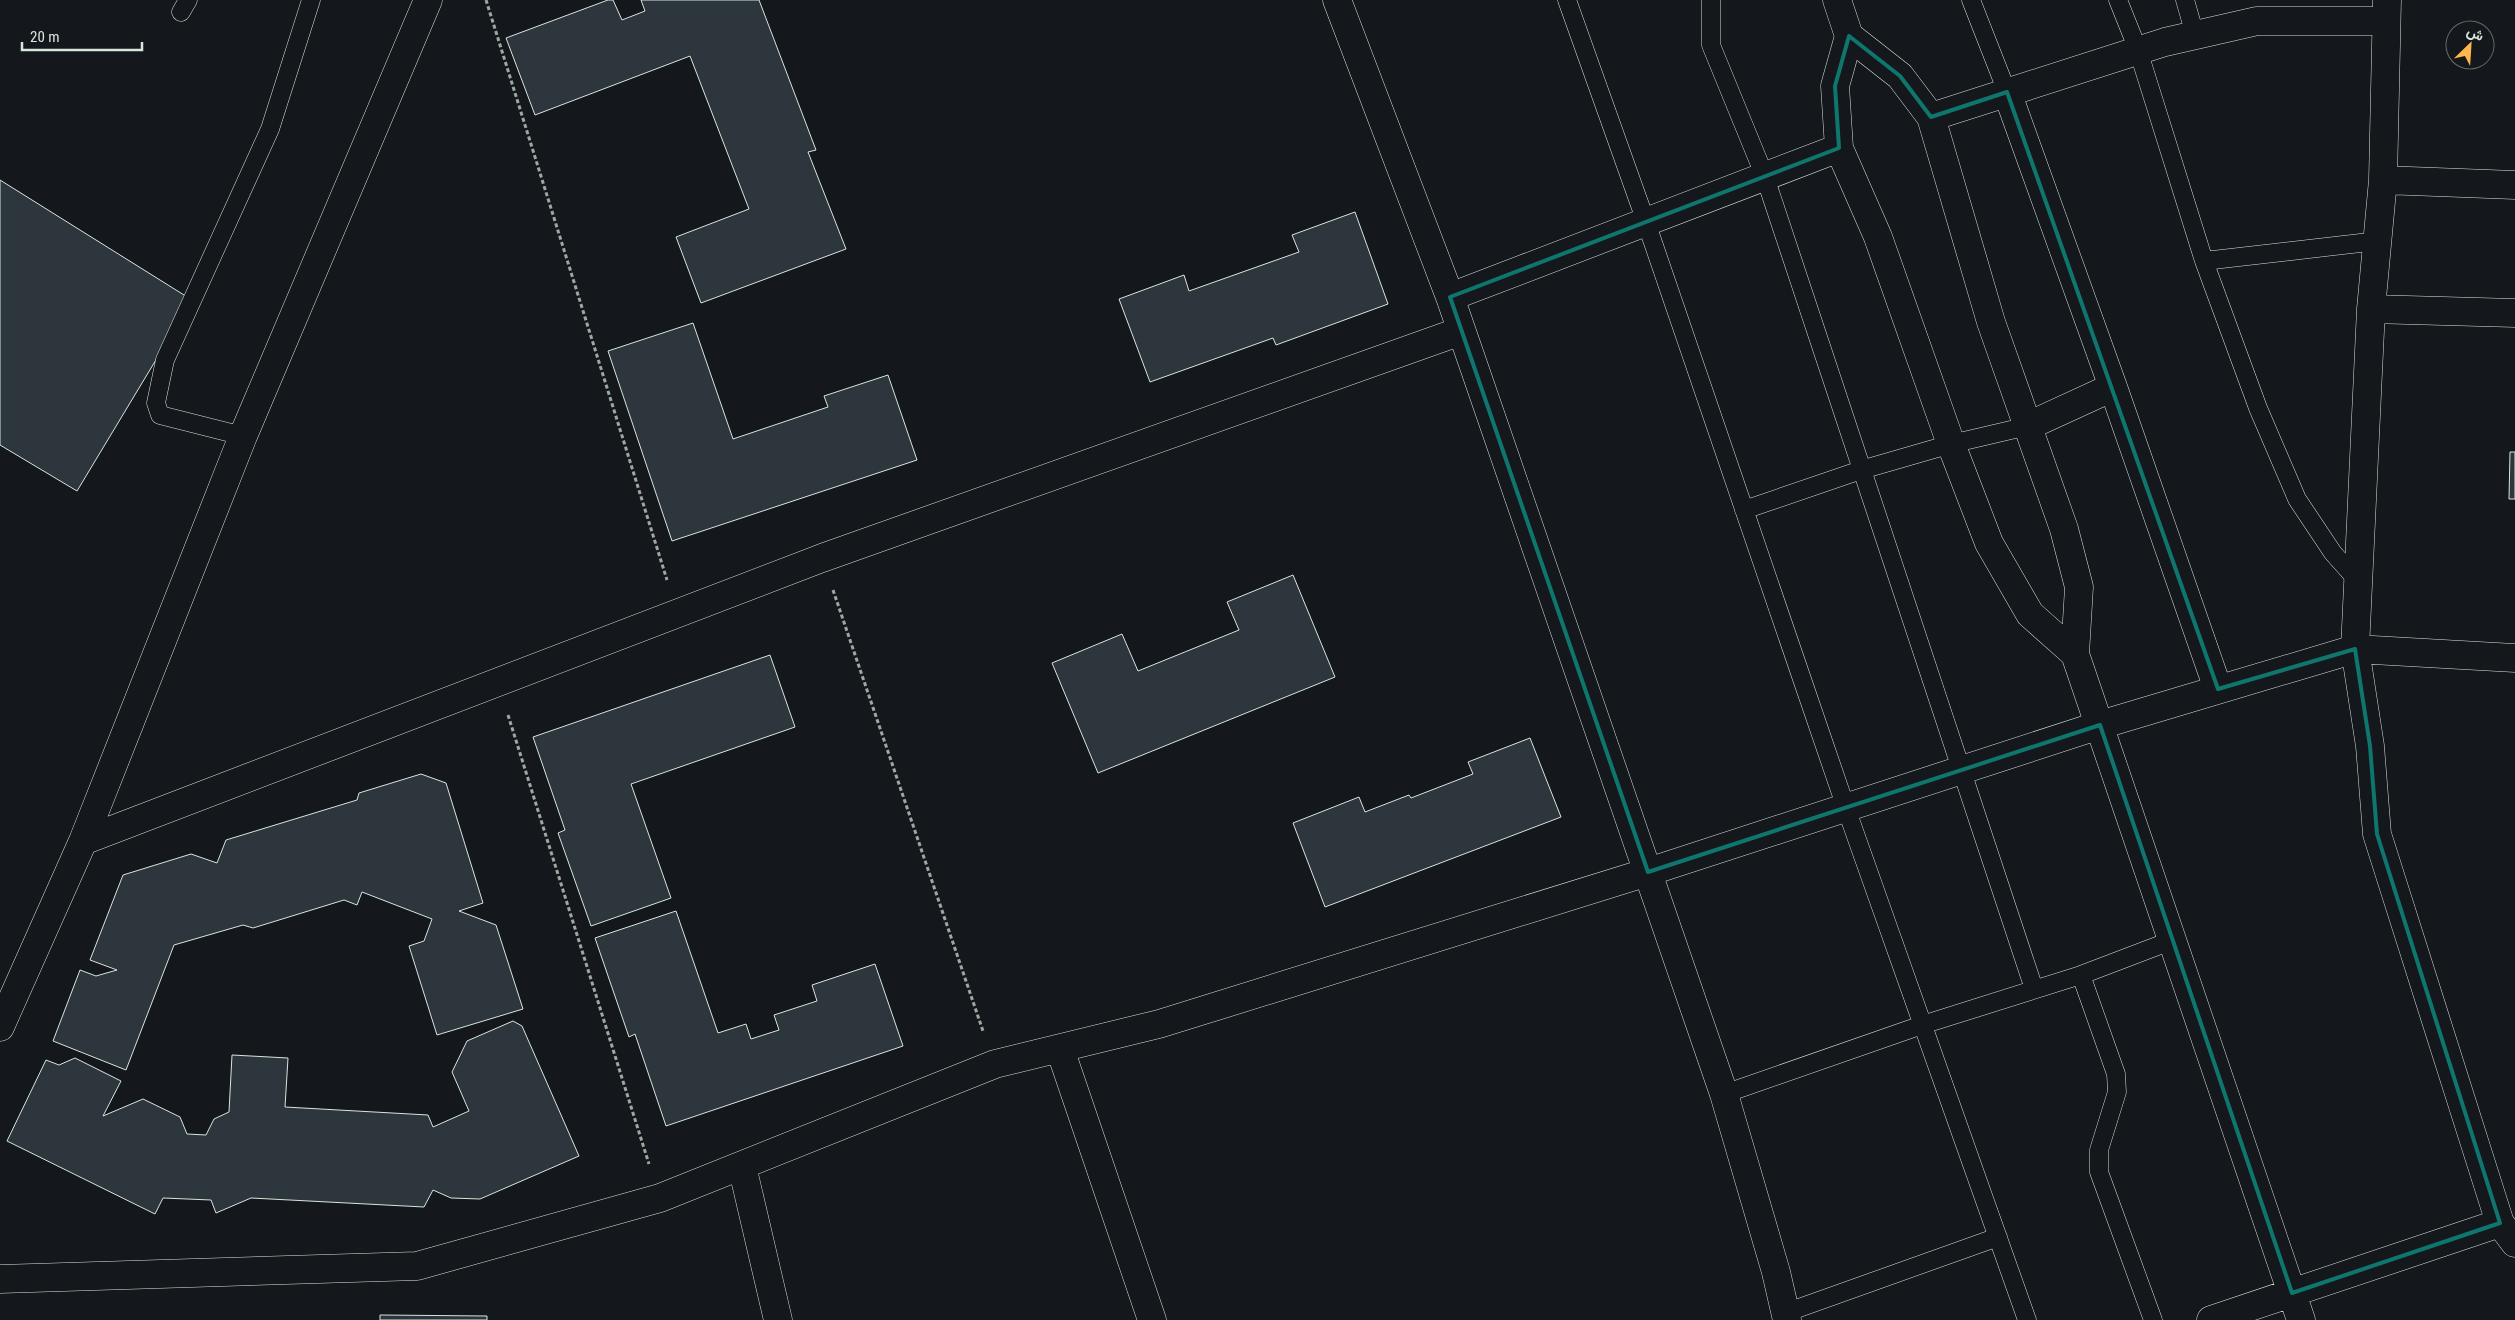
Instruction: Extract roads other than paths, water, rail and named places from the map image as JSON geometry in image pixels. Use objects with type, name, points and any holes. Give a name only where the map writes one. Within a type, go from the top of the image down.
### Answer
[{"type":"street","points":[[0,1027],[83,842],[243,436],[428,0]]},
{"type":"street","points":[[1337,0],[1450,297],[1724,1094],[1776,1272],[1786,1317]]},
{"type":"street","points":[[1837,0],[1849,36],[1900,76],[1931,117],[1991,322],[2064,529],[2079,587],[2075,654],[2301,1320]]},
{"type":"street","points":[[1931,117],[2138,50],[2257,20],[2387,10],[2383,180],[2371,309],[2355,648],[2370,746],[2377,834],[2507,1233],[2292,1293],[2211,1320]]},
{"type":"street","points":[[1849,36],[1834,86],[1839,148],[1878,237],[1951,444],[1989,543],[2030,614],[2075,654]]},
{"type":"street","points":[[2007,92],[2113,387],[2218,689]]},
{"type":"street","points":[[1450,297],[1839,148]]},
{"type":"street","points":[[2383,180],[2515,185]]},
{"type":"street","points":[[2371,309],[2515,313]]},
{"type":"street","points":[[83,842],[822,558],[1461,331]]},
{"type":"street","points":[[2028,426],[2113,387]]},
{"type":"street","points":[[0,1279],[417,1266],[660,1198],[995,1064],[1159,1024],[1648,872],[2100,724],[2355,648],[2515,658]]},
{"type":"street","points":[[1060,1049],[1152,1320]]},
{"type":"street","points":[[742,1166],[778,1320]]},
{"type":"lane","points":[[243,436],[160,416],[156,403],[165,360],[270,130],[310,0]]},
{"type":"lane","points":[[1567,0],[1646,222],[1846,808],[2027,1320]]},
{"type":"lane","points":[[1711,0],[1711,45],[1765,177],[2034,989]]},
{"type":"lane","points":[[1971,0],[2007,92]]},
{"type":"lane","points":[[2118,0],[2138,50],[2204,260],[2258,408],[2296,499],[2334,553],[2358,581]]},
{"type":"lane","points":[[2185,0],[2195,35]]},
{"type":"lane","points":[[2204,260],[2378,241]]},
{"type":"lane","points":[[1744,510],[1861,470],[1951,444],[2028,426]]},
{"type":"lane","points":[[1724,1094],[1922,1025],[2081,975],[2173,940]]},
{"type":"lane","points":[[2081,975],[2116,1074],[2117,1092],[2098,1150],[2100,1172],[2153,1320]]},
{"type":"lane","points":[[1786,1317],[1998,1237]]}]
